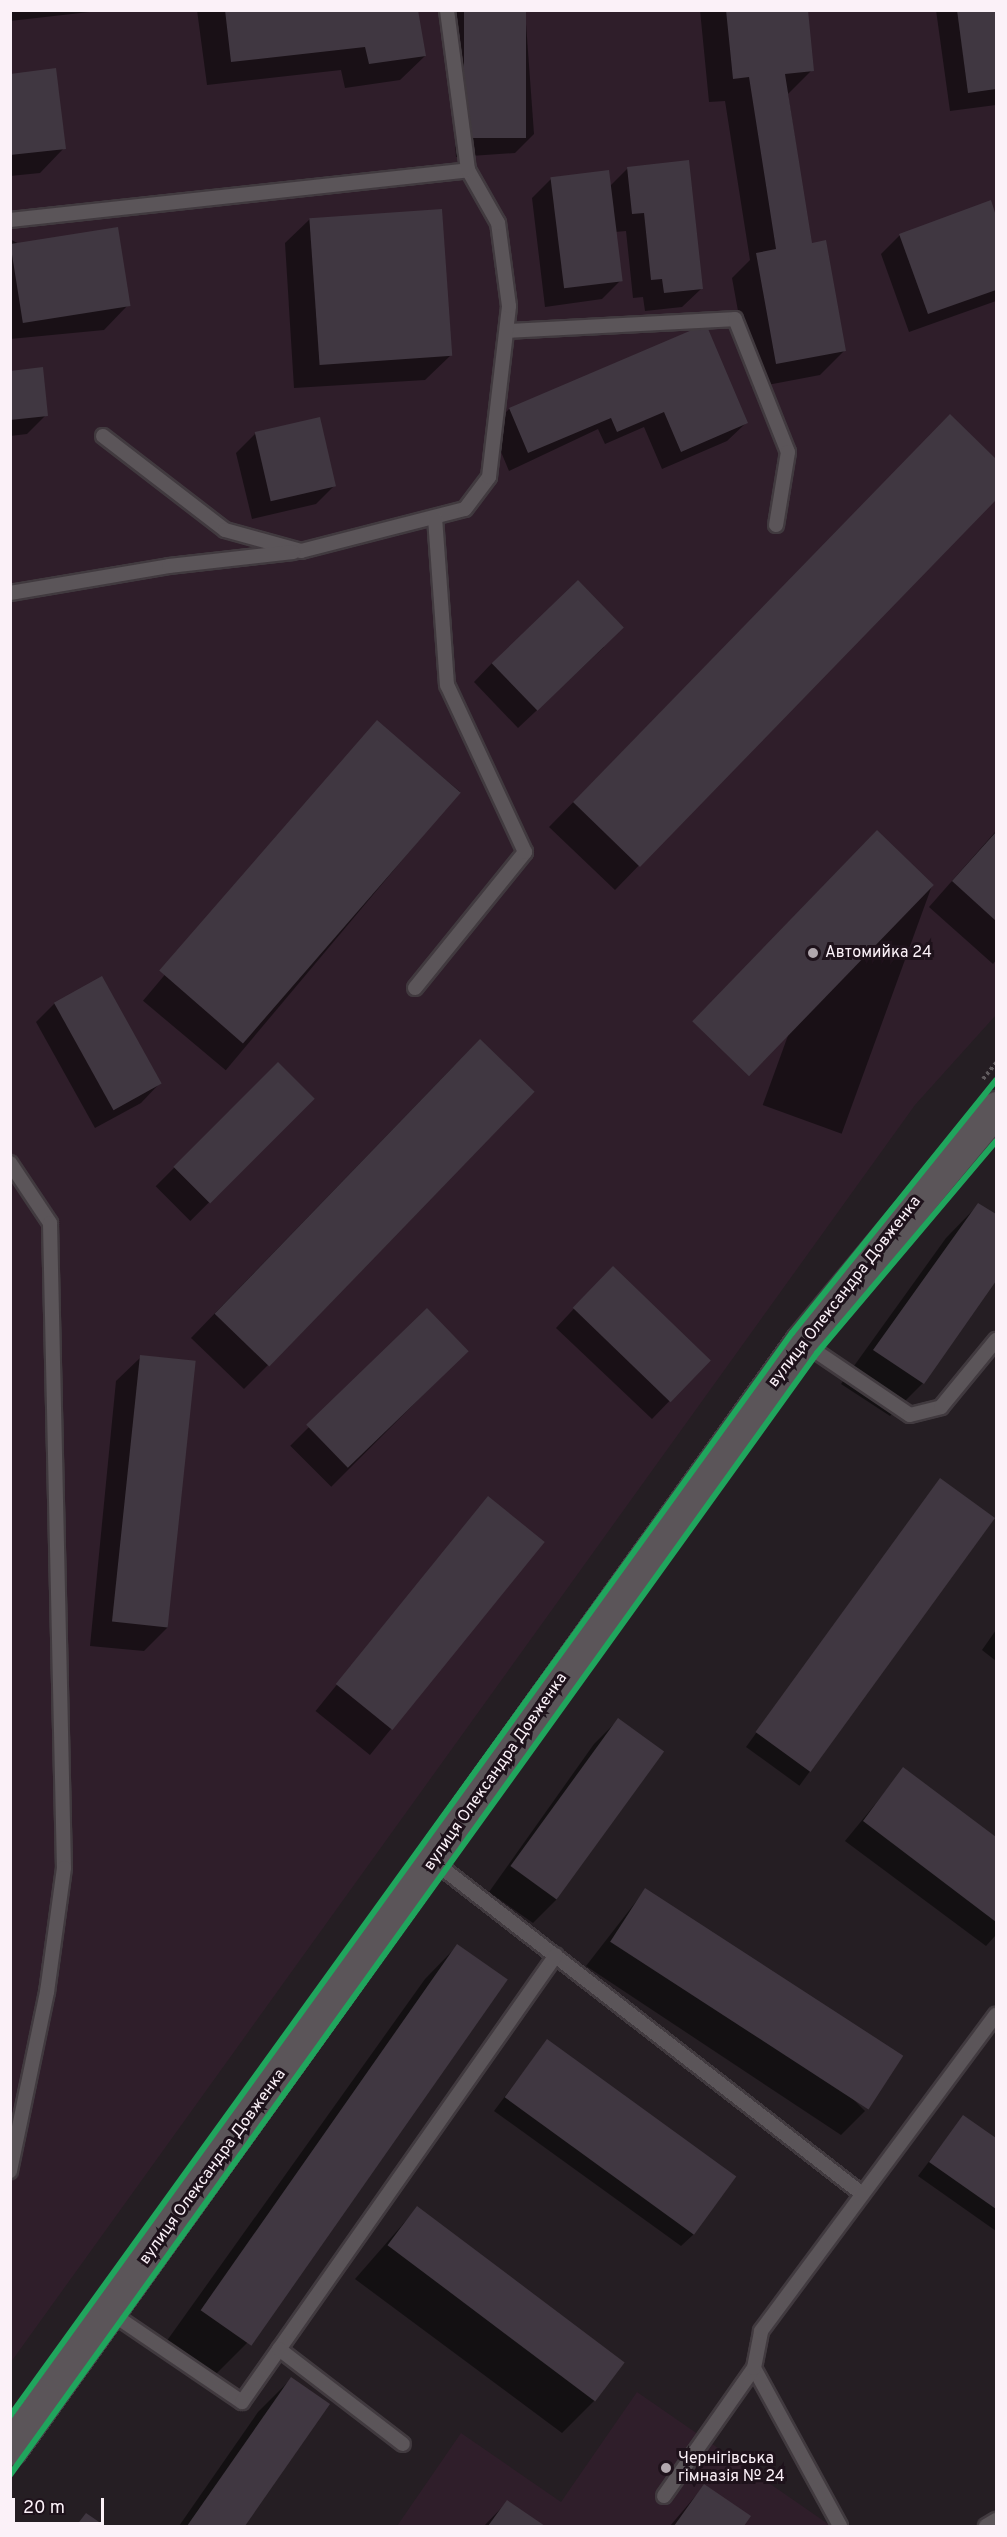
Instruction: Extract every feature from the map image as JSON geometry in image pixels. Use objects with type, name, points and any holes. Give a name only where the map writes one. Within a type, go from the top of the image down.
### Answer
[{"type":"main road","name":"вулиця Олександра Довженка","points":[[10,2448],[433,1861],[802,1342],[996,1108]]},
{"type":"lane","points":[[10,593],[169,566],[301,551],[465,509],[489,477],[507,331],[498,223],[468,170],[447,10]]},
{"type":"lane","points":[[10,220],[468,170]]},
{"type":"lane","points":[[507,331],[735,319],[788,452],[776,525]]},
{"type":"lane","points":[[103,436],[225,530],[301,551]]},
{"type":"lane","points":[[415,988],[525,852],[447,685],[435,517]]},
{"type":"lane","points":[[10,1163],[50,1223],[63,1868],[47,1992],[10,2171]]},
{"type":"lane","points":[[802,1342],[910,1415],[941,1407],[996,1340]]},
{"type":"lane","points":[[433,1861],[861,2193]]},
{"type":"lane","points":[[108,2311],[242,2402],[556,1955]]},
{"type":"lane","points":[[664,2496],[754,2367],[761,2331],[861,2193],[996,2015]]},
{"type":"lane","points":[[279,2349],[403,2444]]},
{"type":"lane","points":[[754,2367],[840,2526]]},
{"type":"lane","points":[[986,2526],[996,2520]]},
{"type":"shaded area","points":[[11,11],[996,11],[996,1015],[915,1105],[11,2362]]},
{"type":"shaded area","name":"Чернігівська гімназія № 24","points":[[637,2392],[831,2526],[397,2526],[461,2433],[561,2502]]},
{"type":"building","points":[[225,10],[418,10],[426,56],[369,64],[365,47],[231,62]]},
{"type":"building","points":[[464,10],[526,10],[526,138],[464,138]]},
{"type":"building","points":[[726,10],[808,10],[814,71],[785,74],[812,243],[826,240],[846,351],[776,364],[756,253],[776,249],[749,77],[733,79]]},
{"type":"building","points":[[957,10],[996,10],[996,89],[968,93]]},
{"type":"building","points":[[56,68],[66,149],[10,155],[10,74]]},
{"type":"building","points":[[689,160],[703,289],[664,293],[662,279],[651,280],[644,213],[632,214],[627,167]]},
{"type":"building","points":[[609,170],[623,281],[564,288],[550,177]]},
{"type":"building","points":[[991,200],[996,216],[996,290],[928,314],[899,234]]},
{"type":"building","points":[[442,209],[452,356],[320,365],[309,218]]},
{"type":"building","points":[[118,227],[131,306],[23,323],[10,244]]},
{"type":"building","points":[[706,324],[748,423],[681,452],[664,412],[617,432],[611,418],[528,453],[509,408]]},
{"type":"building","points":[[43,367],[48,416],[10,420],[10,371]]},
{"type":"building","points":[[950,414],[996,459],[996,500],[640,867],[573,802]]},
{"type":"building","points":[[320,417],[336,486],[271,501],[255,432]]},
{"type":"building","points":[[578,580],[624,627],[538,711],[492,663]]},
{"type":"building","points":[[377,720],[461,793],[243,1043],[159,971]]},
{"type":"building","name":"Автомийка 24","points":[[877,830],[934,885],[749,1076],[692,1021]]},
{"type":"building","points":[[996,832],[996,921],[952,881]]},
{"type":"building","points":[[102,976],[162,1084],[114,1110],[54,1003]]},
{"type":"building","points":[[480,1039],[535,1092],[269,1367],[215,1314]]},
{"type":"building","points":[[278,1062],[315,1099],[210,1203],[173,1167]]},
{"type":"building","points":[[978,1203],[996,1214],[996,1281],[924,1384],[873,1350]]},
{"type":"building","points":[[613,1266],[711,1360],[671,1402],[573,1308]]},
{"type":"building","points":[[427,1308],[469,1351],[348,1468],[306,1425]]},
{"type":"building","points":[[140,1355],[196,1361],[168,1627],[112,1622]]},
{"type":"building","points":[[940,1478],[995,1518],[810,1772],[755,1732]]},
{"type":"building","points":[[488,1496],[545,1542],[392,1730],[336,1684]]},
{"type":"building","points":[[618,1718],[664,1752],[557,1900],[510,1866]]},
{"type":"building","points":[[903,1767],[996,1837],[996,1922],[863,1821]]},
{"type":"building","points":[[645,1888],[903,2056],[868,2109],[610,1942]]},
{"type":"building","points":[[457,1944],[508,1980],[251,2346],[201,2310]]},
{"type":"building","points":[[547,2039],[736,2177],[694,2235],[505,2097]]},
{"type":"building","points":[[963,2115],[996,2138],[996,2209],[929,2162]]},
{"type":"building","points":[[417,2206],[625,2362],[595,2402],[388,2245]]},
{"type":"building","points":[[291,2377],[330,2404],[245,2526],[187,2526]]},
{"type":"building","points":[[704,2484],[751,2516],[744,2526],[674,2526]]},
{"type":"building","points":[[507,2500],[545,2526],[488,2526]]},
{"type":"building","points":[[86,2513],[105,2526],[76,2526]]},
{"type":"cycle path","points":[[10,2416],[792,1333],[996,1080]]},
{"type":"cycle path","points":[[10,2475],[817,1353],[996,1141]]},
{"type":"place","name":"Автомийка 24","points":[[813,953]]},
{"type":"place","name":"Чернігівська гімназія № 24","points":[[666,2468]]}]
